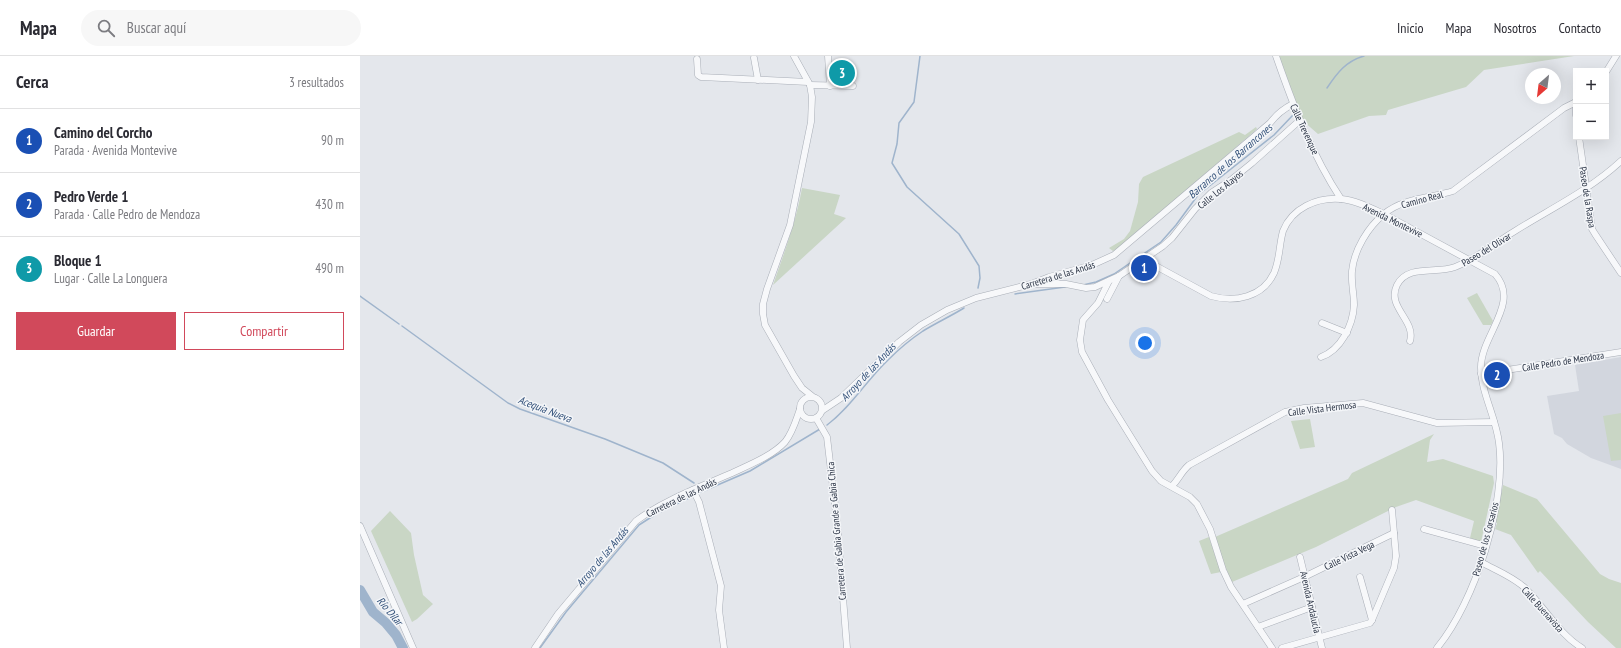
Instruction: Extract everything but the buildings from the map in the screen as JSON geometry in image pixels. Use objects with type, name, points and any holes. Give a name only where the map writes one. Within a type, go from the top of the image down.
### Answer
[{"type":"street","points":[[794,56],[809,84],[812,122],[790,225],[767,289],[763,304],[763,314],[765,325],[802,388],[820,400],[834,401]]},
{"type":"street","points":[[828,56],[830,86]]},
{"type":"street","name":"Calle Trevenque","points":[[1276,56],[1299,121],[1341,199]]},
{"type":"street","points":[[1608,68],[1616,56]]},
{"type":"street","points":[[754,58],[758,80]]},
{"type":"street","points":[[697,59],[698,74],[701,77],[830,86],[853,86]]},
{"type":"street","name":"Camino Real","points":[[1321,357],[1332,350],[1347,333],[1353,315],[1354,304],[1352,271],[1355,258],[1365,236],[1384,214],[1394,207],[1409,201],[1438,196],[1454,190],[1573,103]]},
{"type":"street","name":"Carretera de las Andás","points":[[823,410],[834,401],[841,398],[899,342],[921,325],[947,310],[976,298],[1031,284],[1049,277],[1092,265],[1110,257],[1122,249],[1270,123],[1285,108],[1293,104]]},
{"type":"street","points":[[1564,108],[1573,112]]},
{"type":"street","name":"Calle Los Alayos","points":[[1104,287],[1109,281],[1119,276],[1172,238],[1195,209],[1211,193],[1231,180],[1252,163],[1299,121]]},
{"type":"street","name":"Paseo de la Raspa","points":[[1579,140],[1594,234],[1621,273]]},
{"type":"street","name":"Paseo del Olivar","points":[[1410,341],[1411,336],[1409,326],[1398,310],[1395,300],[1397,284],[1402,278],[1409,273],[1445,270],[1469,260],[1586,188],[1621,161]]},
{"type":"street","name":"Avenida Montevive","points":[[1143,259],[1211,296],[1221,299],[1242,298],[1252,294],[1268,282],[1278,262],[1284,230],[1295,214],[1303,207],[1312,202],[1341,199],[1369,207],[1495,274],[1500,280],[1503,288],[1503,305],[1484,351],[1481,366],[1494,422]]},
{"type":"street","points":[[1063,274],[1065,283]]},
{"type":"street","points":[[1119,276],[1104,298],[1083,320],[1080,340],[1082,352],[1108,400],[1152,471],[1161,481],[1190,497],[1197,504],[1205,517],[1223,570],[1231,587],[1272,648]]},
{"type":"street","points":[[1049,277],[1079,288],[1104,287],[1104,298]]},
{"type":"street","points":[[1031,284],[1065,283]]},
{"type":"street","points":[[1095,287],[1104,298]]},
{"type":"street","points":[[1322,323],[1347,333]]},
{"type":"street","name":"Calle Pedro de Mendoza","points":[[1482,374],[1621,352]]},
{"type":"street","points":[[802,388],[801,392],[803,400],[800,409],[802,415],[808,418]]},
{"type":"street","points":[[803,400],[812,396]]},
{"type":"street","points":[[796,422],[808,418],[816,418],[820,415],[823,410],[820,400]]},
{"type":"street","name":"Calle Vista Hermosa","points":[[1172,486],[1178,480],[1182,471],[1189,465],[1285,412],[1343,404],[1362,403],[1437,423],[1494,422]]},
{"type":"street","name":"Carretera de las Andás","points":[[535,648],[558,614],[636,521],[645,514],[693,490],[754,463],[778,448],[788,438],[796,422],[800,409]]},
{"type":"street","name":"Carretera de Gabia Grande a Gabia Chica","points":[[816,418],[827,437],[837,522],[847,648]]},
{"type":"street","name":"Paseo de los Corsarios","points":[[1438,648],[1445,639],[1466,601],[1481,562],[1492,523],[1501,468],[1499,442],[1494,422]]},
{"type":"street","points":[[693,490],[699,502],[721,586],[719,610],[724,648]]},
{"type":"street","points":[[1282,648],[1370,623],[1394,568],[1396,556],[1392,510]]},
{"type":"street","points":[[360,526],[413,648]]},
{"type":"street","points":[[1424,529],[1486,546]]},
{"type":"street","name":"Calle Vista Vega","points":[[1242,604],[1304,577],[1394,533]]},
{"type":"street","name":"Avenida Andalucía","points":[[1300,557],[1322,648]]},
{"type":"street","name":"Calle Buenavista","points":[[1481,562],[1512,578],[1526,588],[1571,641],[1582,648]]},
{"type":"street","points":[[1360,577],[1372,620]]},
{"type":"street","points":[[1258,627],[1312,607]]},
{"type":"shaded area","points":[[1621,357],[1621,469],[1591,458],[1567,444],[1562,438],[1554,434],[1547,396],[1579,391],[1575,365]]},
{"type":"green space","points":[[1279,56],[1574,56],[1484,70],[1466,87],[1388,110],[1386,115],[1369,116],[1318,134],[1303,121]]},
{"type":"green space","points":[[1256,127],[1257,129],[1125,243],[1113,251],[1109,248],[1124,239],[1130,231],[1138,202],[1139,184],[1143,177],[1239,132],[1245,135]]},
{"type":"green space","points":[[802,188],[840,195],[834,214],[846,218],[773,285],[793,225]]},
{"type":"green space","points":[[1477,293],[1493,321],[1491,325],[1483,325],[1467,298]]},
{"type":"green space","points":[[1621,413],[1621,460],[1611,461],[1603,416]]},
{"type":"green space","points":[[1310,419],[1315,447],[1300,449],[1291,421]]},
{"type":"green space","points":[[1434,434],[1430,440],[1427,462],[1443,459],[1493,476],[1494,483],[1481,542],[1470,538],[1474,521],[1416,500],[1396,507],[1316,547],[1232,582],[1222,560],[1215,537],[1348,479],[1352,473]]},
{"type":"green space","points":[[1503,485],[1537,499],[1600,574],[1621,583],[1621,648],[1616,648],[1588,622],[1540,571],[1538,573],[1511,535],[1495,529],[1497,523],[1495,522]]},
{"type":"green space","points":[[390,511],[411,533],[414,555],[423,595],[433,604],[412,622],[371,531]]},
{"type":"green space","points":[[1209,537],[1221,572],[1211,574],[1199,541]]},
{"type":"waterway","name":"Arroyo de las Andás","points":[[920,56],[914,102],[899,123],[897,144],[892,163],[907,187],[959,234],[979,266],[980,278],[978,288]]},
{"type":"waterway","name":"Barranco de los Barrancones","points":[[1327,88],[1342,68],[1352,61],[1364,56]]},
{"type":"waterway","name":"Barranco de los Barrancones","points":[[1083,285],[1096,282],[1114,274],[1161,242],[1176,225],[1198,195],[1274,135],[1293,115]]},
{"type":"waterway","points":[[1015,294],[1065,287]]},
{"type":"waterway","name":"Acequia Nueva","points":[[360,296],[399,324]]},
{"type":"waterway","name":"Arroyo de las Andás","points":[[827,425],[844,410],[880,368],[901,348],[923,331],[964,308]]},
{"type":"waterway","name":"Acequia Nueva","points":[[402,326],[508,403],[520,409],[605,439],[663,463],[694,483]]},
{"type":"waterway","name":"Arroyo de las Andás","points":[[699,493],[750,471],[820,429]]},
{"type":"waterway","name":"Arroyo de las Andás","points":[[540,648],[566,612],[639,525],[656,514],[693,496]]},
{"type":"waterway","name":"Río Dílar","points":[[360,590],[373,612],[386,623],[396,635],[403,648]]},
{"type":"place","name":"Bloque 1","points":[[842,73]]},
{"type":"place","name":"Camino del Corcho","points":[[1144,268]]},
{"type":"place","name":"Pedro Verde 1","points":[[1497,375]]}]
